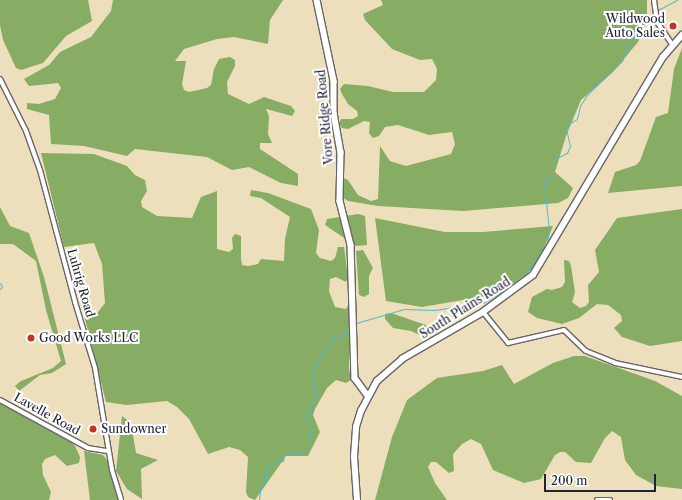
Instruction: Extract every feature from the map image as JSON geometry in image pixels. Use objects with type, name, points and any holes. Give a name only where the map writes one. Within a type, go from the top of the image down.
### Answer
[{"type":"main road","name":"Vore Ridge Road","points":[[317,0],[334,81],[334,113],[342,152],[340,201],[351,245],[355,378],[368,396]]},
{"type":"main road","name":"South Plains Road","points":[[356,500],[354,443],[361,411],[377,381],[402,359],[483,312],[521,286],[544,260],[647,83],[672,44],[682,35]]},
{"type":"street","points":[[654,0],[657,22],[672,44]]},
{"type":"street","name":"Luhrig Road","points":[[0,79],[26,130],[40,170],[75,302],[95,368],[108,451],[121,500]]},
{"type":"street","points":[[483,312],[508,343],[564,330],[586,351],[615,363],[682,377]]},
{"type":"street","name":"Lavelle Road","points":[[0,400],[88,448],[108,451]]},
{"type":"street","points":[[597,500],[610,500]]},
{"type":"green space","points":[[0,0],[88,0],[92,21],[66,36],[43,63],[21,70],[16,68],[3,40],[0,25]]},
{"type":"green space","points":[[113,0],[283,0],[270,20],[268,44],[234,37],[217,39],[184,49],[175,61],[186,61],[182,84],[184,90],[189,92],[207,88],[211,85],[214,69],[219,59],[230,57],[235,60],[235,66],[227,82],[228,94],[249,104],[264,97],[291,106],[295,111],[292,116],[266,109],[269,116],[268,134],[272,143],[260,143],[260,149],[298,174],[298,186],[281,183],[249,167],[232,170],[207,157],[135,149],[127,156],[84,146],[51,144],[49,115],[27,109],[27,103],[39,104],[55,99],[61,88],[58,83],[29,86],[24,79],[49,65],[60,52],[91,37],[111,11]]},
{"type":"green space","points":[[381,0],[647,0],[647,19],[638,42],[613,72],[581,100],[566,136],[555,172],[573,188],[568,198],[558,203],[463,211],[378,206],[348,201],[342,197],[344,178],[348,180],[358,195],[371,201],[378,199],[380,146],[390,161],[406,166],[451,154],[455,144],[452,132],[429,135],[398,125],[385,127],[379,136],[373,138],[369,133],[370,122],[364,121],[348,129],[342,128],[339,124],[341,119],[353,119],[358,116],[357,111],[348,104],[342,94],[340,89],[344,84],[368,86],[393,92],[424,92],[436,80],[437,69],[432,59],[420,60],[392,49],[365,20],[363,14],[383,5]]},
{"type":"green space","points":[[682,48],[682,186],[608,193],[615,172],[636,165],[640,161],[656,117],[668,113],[674,69]]},
{"type":"green space","points":[[41,153],[94,154],[127,166],[135,175],[145,180],[147,191],[141,201],[142,207],[157,216],[192,218],[201,197],[217,191],[217,249],[229,252],[233,249],[232,238],[235,234],[241,236],[242,265],[248,266],[258,264],[261,259],[284,261],[285,239],[290,217],[261,198],[250,196],[251,190],[268,193],[311,209],[319,230],[316,253],[320,258],[331,261],[335,258],[338,247],[344,247],[348,276],[346,282],[336,277],[330,279],[329,291],[335,307],[346,309],[349,304],[349,368],[351,380],[346,383],[336,380],[327,388],[315,409],[313,415],[320,432],[308,456],[286,456],[255,500],[248,497],[246,492],[248,457],[240,450],[229,447],[208,454],[189,419],[177,407],[167,401],[126,405],[106,402],[84,315],[98,312],[105,303],[102,264],[94,243],[64,247]]},
{"type":"green space","points":[[0,207],[10,226],[29,233],[44,277],[66,364],[52,373],[40,375],[19,391],[15,386],[21,381],[53,368],[61,361],[46,310],[36,261],[13,244],[0,244]]},
{"type":"green space","points":[[682,209],[682,341],[650,346],[622,337],[614,328],[622,321],[621,315],[608,305],[597,304],[579,318],[562,324],[537,318],[528,312],[532,297],[547,289],[552,290],[562,287],[565,282],[564,260],[569,261],[571,266],[575,292],[572,302],[580,308],[586,306],[589,302],[588,285],[599,272],[595,250],[617,218]]},
{"type":"green space","points":[[358,214],[365,216],[367,245],[356,246],[325,225],[327,219]]},
{"type":"green space","points":[[375,218],[445,232],[483,232],[553,226],[540,258],[531,270],[512,285],[492,295],[422,307],[386,301]]},
{"type":"green space","points":[[363,250],[373,268],[369,276],[369,294],[364,297],[359,295],[356,251]]},
{"type":"green space","points":[[391,313],[426,325],[430,334],[426,338],[411,331],[393,328],[385,319],[385,314]]},
{"type":"green space","points":[[574,356],[585,356],[655,381],[682,396],[682,489],[656,486],[636,475],[625,460],[621,437],[612,431],[605,438],[591,463],[576,462],[565,452],[560,452],[555,455],[541,479],[524,483],[493,470],[481,444],[471,439],[462,444],[453,454],[454,471],[449,473],[436,462],[431,462],[428,467],[435,483],[447,500],[375,500],[392,437],[407,400],[437,378],[483,371],[502,365],[514,384],[553,363]]},
{"type":"green space","points":[[0,402],[71,442],[75,446],[80,457],[79,463],[67,466],[55,455],[45,459],[42,464],[43,475],[51,492],[49,500],[0,500]]},
{"type":"green space","points":[[122,416],[131,423],[136,453],[158,460],[141,469],[142,499],[127,489],[116,471]]},
{"type":"green space","points":[[84,451],[103,455],[107,460],[118,500],[90,500]]},
{"type":"waterway","points":[[656,11],[677,0]]},
{"type":"waterway","points":[[356,323],[404,309],[434,310],[483,303],[516,283],[527,272],[547,243],[549,230],[544,184],[545,180],[553,175],[553,160],[567,153],[570,146],[566,128],[568,124],[577,119],[580,106],[587,95],[622,61],[638,25],[654,13]]},
{"type":"waterway","points":[[0,283],[2,287],[0,289]]},
{"type":"waterway","points":[[259,500],[261,483],[266,480],[266,470],[271,464],[283,461],[284,455],[289,451],[304,453],[309,448],[310,432],[313,428],[305,417],[317,396],[312,378],[314,371],[320,356],[334,338],[344,334],[351,326]]},
{"type":"place","name":"Wildwood Auto Sales","points":[[673,26]]},
{"type":"place","name":"Good Works LLC","points":[[31,338]]},
{"type":"place","name":"Sundowner","points":[[93,429]]}]
